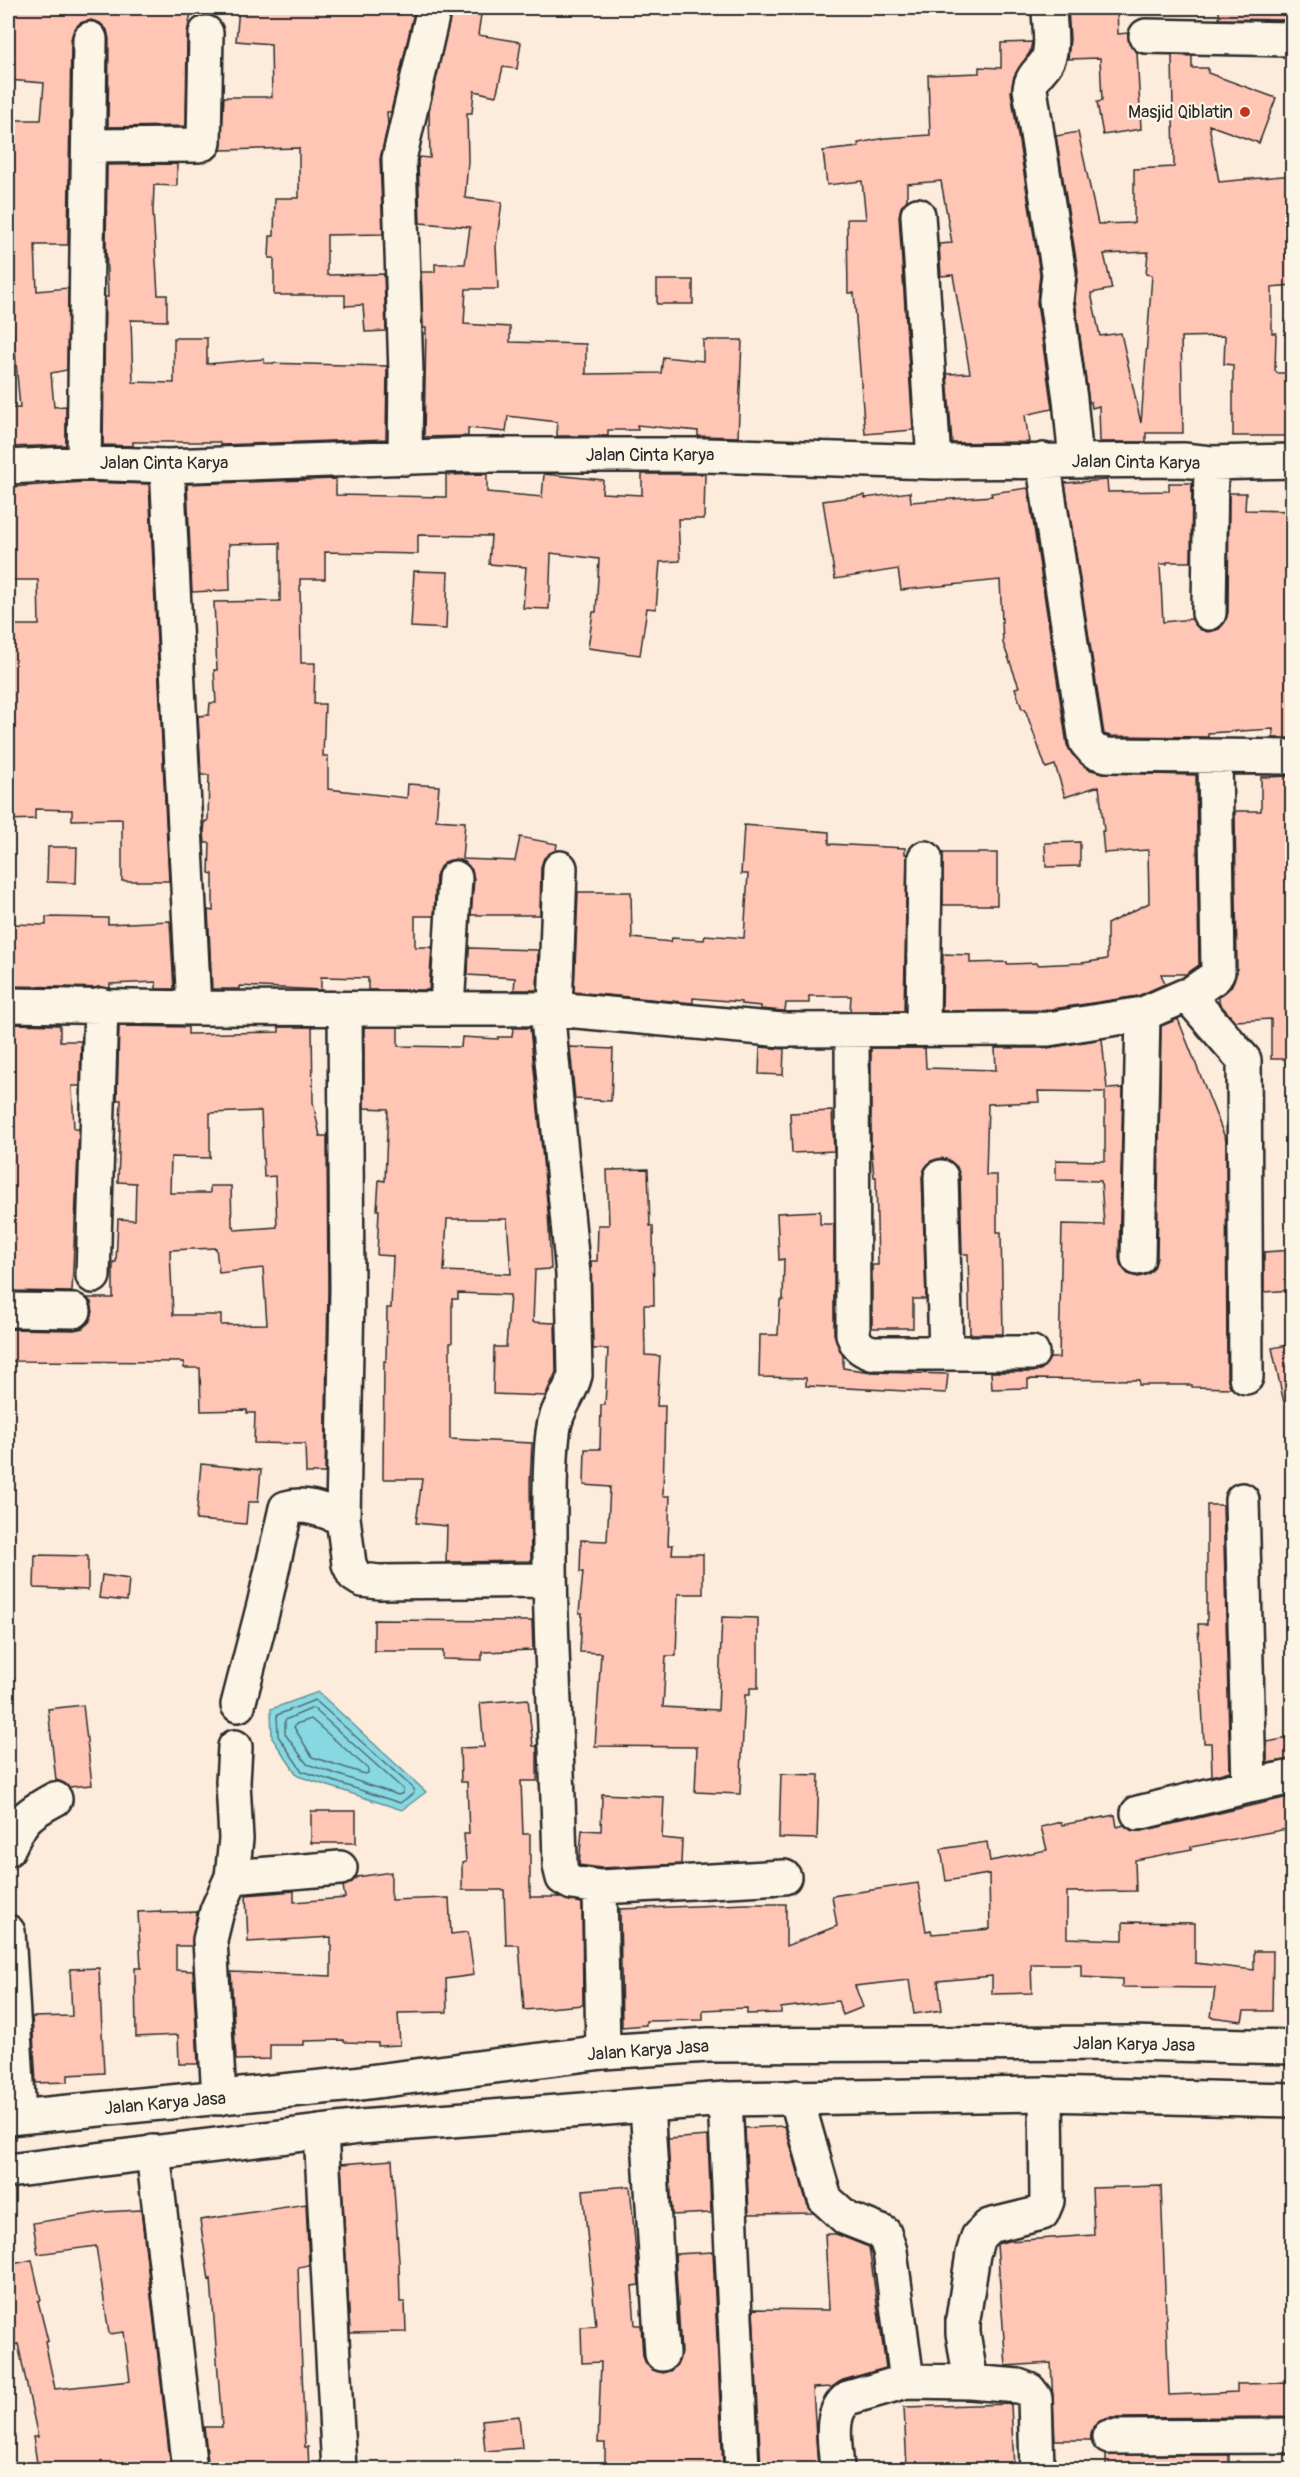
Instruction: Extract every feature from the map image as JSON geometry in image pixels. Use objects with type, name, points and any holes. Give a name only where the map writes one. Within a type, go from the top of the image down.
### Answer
[{"type":"main road","points":[[405,458],[406,373],[399,159],[434,8]]},
{"type":"main road","points":[[1049,8],[1050,54],[1046,62],[1031,78],[1030,88],[1059,274],[1056,300],[1076,461]]},
{"type":"main road","points":[[90,146],[198,146],[204,143],[206,33]]},
{"type":"main road","points":[[1146,36],[1293,39]]},
{"type":"main road","points":[[84,463],[90,39]]},
{"type":"main road","points":[[918,215],[934,462]]},
{"type":"main road","name":"Jalan Cinta Karya","points":[[8,467],[84,463],[166,466],[479,455],[705,454],[934,462],[1183,460],[1210,463],[1293,460]]},
{"type":"main road","points":[[1043,460],[1086,742],[1094,751],[1107,755],[1293,757]]},
{"type":"main road","points":[[1209,613],[1210,463]]},
{"type":"main road","points":[[166,466],[194,1008]]},
{"type":"main road","points":[[8,1005],[551,1009],[782,1030],[1048,1029],[1143,1014],[1186,997],[1215,977],[1218,972],[1215,756]]},
{"type":"main road","points":[[923,1028],[925,858]]},
{"type":"main road","points":[[560,868],[551,1009],[573,1274],[575,1375],[572,1389],[562,1401],[553,1433],[549,1580],[560,1866],[563,1878],[572,1883],[600,1887],[784,1877]]},
{"type":"main road","points":[[447,1007],[455,878]]},
{"type":"main road","points":[[1186,997],[1196,1002],[1244,1060],[1246,1377]]},
{"type":"main road","points":[[93,1276],[101,1005]]},
{"type":"main road","points":[[345,1009],[347,1289],[343,1518],[349,1564],[354,1575],[362,1580],[379,1582],[549,1580]]},
{"type":"main road","points":[[1138,1258],[1143,1014]]},
{"type":"main road","points":[[852,1030],[853,1334],[855,1343],[862,1350],[872,1353],[1032,1353]]},
{"type":"main road","points":[[940,1177],[946,1353]]},
{"type":"main road","points":[[8,1310],[74,1311]]},
{"type":"main road","points":[[1242,1500],[1250,1786]]},
{"type":"main road","points":[[238,1705],[286,1508],[292,1506],[316,1508],[343,1518]]},
{"type":"main road","points":[[219,2097],[210,1940],[217,1911],[232,1877],[236,1839],[233,1782],[235,1747]]},
{"type":"main road","points":[[1138,1813],[1293,1778]]},
{"type":"main road","points":[[8,1849],[22,1820],[30,1812],[55,1799]]},
{"type":"main road","points":[[232,1877],[340,1868]]},
{"type":"main road","points":[[600,1887],[603,2052]]},
{"type":"main road","points":[[8,1932],[13,2117]]},
{"type":"main road","name":"Jalan Karya Jasa","points":[[13,2117],[353,2084],[603,2052],[708,2044],[1129,2043],[1293,2047]]},
{"type":"main road","points":[[353,2084],[360,2127]]},
{"type":"main road","points":[[971,2382],[963,2333],[973,2254],[978,2237],[989,2226],[1042,2213],[1047,2201],[1046,2094]]},
{"type":"main road","points":[[8,2171],[360,2127],[725,2099],[1046,2094],[1293,2100]]},
{"type":"main road","points":[[796,2097],[825,2199],[846,2218],[884,2234],[890,2251],[907,2380]]},
{"type":"main road","points":[[725,2099],[742,2469]]},
{"type":"main road","points":[[647,2105],[662,2354]]},
{"type":"main road","points":[[321,2132],[339,2469]]},
{"type":"main road","points":[[153,2152],[190,2469]]},
{"type":"main road","points":[[837,2469],[834,2416],[840,2404],[848,2398],[907,2380],[1018,2386],[1032,2393],[1035,2398],[1036,2469]]},
{"type":"main road","points":[[1109,2437],[1293,2436]]},
{"type":"water","points":[[318,1692],[426,1792],[402,1810],[298,1776],[272,1738],[271,1709]]},
{"type":"building","points":[[8,8],[192,8],[187,33],[186,126],[108,127],[109,39],[107,30],[100,23],[91,20],[80,23],[71,39],[68,245],[35,245],[37,291],[68,288],[67,370],[51,373],[54,407],[66,406],[66,445],[10,447],[10,408],[20,408],[13,328],[8,328],[8,120],[41,120],[44,83],[8,80]]},
{"type":"building","points":[[239,8],[415,8],[391,112],[387,112],[388,125],[380,159],[383,234],[327,235],[327,275],[384,274],[386,331],[365,332],[363,305],[345,306],[345,295],[274,295],[274,258],[269,258],[270,236],[274,236],[275,198],[299,198],[299,148],[221,150],[224,97],[272,97],[271,44],[236,41]]},
{"type":"building","points":[[452,8],[482,8],[478,35],[521,42],[517,69],[503,67],[496,96],[474,91],[472,113],[467,113],[468,161],[465,198],[502,202],[496,246],[498,289],[466,289],[464,324],[510,327],[510,342],[586,344],[586,374],[661,373],[663,357],[703,361],[703,340],[742,340],[738,437],[698,436],[698,431],[637,425],[638,430],[608,430],[608,436],[557,436],[557,422],[508,416],[506,432],[468,428],[468,436],[424,437],[426,328],[423,328],[421,272],[435,272],[435,264],[465,264],[470,227],[420,223],[418,161],[419,157],[430,158],[429,111]]},
{"type":"building","points":[[1068,8],[1117,8],[1118,34],[1128,33],[1129,44],[1137,52],[1141,129],[1103,135],[1097,102],[1102,101],[1100,58],[1068,59],[1070,39]]},
{"type":"building","points":[[1219,8],[1289,8],[1289,20],[1219,19]]},
{"type":"building","points":[[1032,42],[1030,52],[1014,76],[1011,92],[1040,274],[1037,303],[1052,409],[1025,415],[1029,442],[952,443],[947,374],[970,373],[953,275],[941,276],[939,244],[952,243],[941,181],[907,184],[907,200],[901,207],[899,216],[913,430],[865,434],[854,293],[848,293],[847,219],[866,219],[862,181],[827,185],[823,151],[859,147],[858,143],[885,138],[930,135],[928,75],[979,73],[979,67],[1001,68],[1001,43]]},
{"type":"building","points":[[1172,55],[1192,56],[1192,68],[1208,68],[1208,73],[1276,98],[1259,143],[1209,125],[1219,182],[1293,175],[1293,285],[1272,287],[1272,333],[1276,333],[1275,370],[1277,373],[1293,373],[1293,436],[1233,436],[1233,365],[1224,364],[1225,336],[1181,337],[1183,433],[1146,433],[1146,442],[1100,442],[1099,406],[1092,408],[1089,402],[1075,300],[1078,271],[1056,136],[1078,132],[1098,224],[1134,223],[1134,169],[1174,167]],"holes":[[[1148,252],[1146,274],[1152,275],[1141,423],[1121,333],[1100,336],[1091,293],[1112,289],[1104,254]]]},
{"type":"building","points":[[177,164],[177,186],[154,185],[153,211],[158,295],[167,295],[167,321],[131,320],[133,382],[174,383],[174,338],[207,338],[207,364],[264,359],[264,363],[387,366],[386,439],[221,445],[219,442],[133,442],[133,446],[103,445],[105,297],[108,297],[107,165]]},
{"type":"building","points":[[657,280],[693,280],[693,304],[657,304]]},
{"type":"building","points":[[487,474],[487,492],[542,497],[544,474],[603,480],[602,493],[642,495],[642,474],[705,474],[704,519],[678,519],[680,561],[660,562],[656,609],[647,608],[640,655],[588,648],[593,612],[596,612],[599,559],[551,553],[549,609],[523,608],[526,567],[489,564],[491,536],[418,535],[418,554],[325,552],[325,579],[300,579],[301,663],[315,663],[314,704],[325,704],[323,756],[328,756],[328,789],[407,798],[408,784],[439,786],[436,820],[465,822],[462,859],[515,861],[520,837],[557,844],[556,850],[544,858],[541,867],[540,915],[471,915],[474,879],[472,870],[465,862],[456,859],[447,861],[440,867],[436,876],[434,916],[415,916],[415,947],[432,947],[429,990],[368,990],[368,978],[321,977],[321,990],[240,986],[240,989],[212,989],[208,910],[213,911],[213,874],[209,873],[210,843],[205,843],[204,832],[205,821],[208,821],[209,775],[201,775],[198,716],[209,715],[210,703],[216,703],[214,602],[280,601],[280,543],[229,544],[230,590],[192,592],[187,484],[336,479],[336,495],[446,497],[446,475]]},
{"type":"building","points":[[1107,480],[1108,492],[1169,491],[1169,483],[1192,483],[1191,562],[1160,564],[1163,622],[1192,619],[1199,629],[1208,632],[1219,629],[1228,613],[1229,493],[1246,493],[1245,510],[1293,511],[1293,738],[1273,738],[1273,729],[1208,733],[1208,737],[1110,736],[1104,734],[1065,483]]},
{"type":"building","points":[[84,482],[149,484],[169,881],[122,881],[122,819],[72,820],[72,810],[35,809],[35,819],[8,820],[8,625],[39,625],[38,580],[9,580],[10,487]]},
{"type":"building","points":[[1028,488],[1067,745],[1072,754],[1088,769],[1102,773],[1196,775],[1199,965],[1186,974],[1161,974],[1165,984],[1138,996],[1046,1010],[942,1011],[943,954],[970,955],[970,963],[1007,962],[1007,964],[1037,963],[1037,965],[1082,963],[1107,959],[1107,924],[1149,903],[1148,850],[1104,853],[1099,786],[1065,797],[1055,765],[1046,768],[1025,709],[1022,709],[1015,688],[1019,687],[1003,643],[1000,580],[901,590],[898,569],[835,579],[823,501],[910,492],[911,502],[992,496],[991,493]]},
{"type":"building","points":[[414,571],[448,572],[446,629],[411,627]]},
{"type":"building","points":[[1293,776],[1293,1059],[1271,1059],[1271,1019],[1235,1021],[1219,1003],[1219,997],[1231,987],[1237,972],[1235,811],[1261,811],[1261,777]]},
{"type":"building","points":[[744,825],[829,832],[829,844],[905,848],[905,854],[907,854],[904,1011],[850,1011],[851,996],[809,996],[809,1003],[786,1003],[785,1011],[783,1011],[761,1009],[761,1006],[741,1004],[741,1002],[693,998],[693,1003],[574,992],[578,892],[631,892],[632,938],[671,942],[672,938],[704,940],[705,935],[744,938],[748,874],[741,874]]},
{"type":"building","points":[[1080,842],[1080,866],[1046,867],[1045,843]]},
{"type":"building","points":[[48,847],[77,847],[76,883],[47,882]]},
{"type":"building","points":[[943,853],[997,853],[997,905],[943,905]]},
{"type":"building","points":[[46,917],[108,918],[108,924],[170,921],[174,989],[156,989],[156,982],[110,984],[110,988],[11,986],[13,924],[46,925]]},
{"type":"building","points":[[469,948],[538,950],[537,990],[514,990],[515,978],[468,975]]},
{"type":"building","points":[[1178,1019],[1226,1140],[1227,1377],[1231,1388],[1139,1385],[1139,1380],[1028,1379],[1028,1388],[992,1389],[991,1372],[1033,1372],[1042,1369],[1050,1358],[1059,1358],[1062,1224],[1104,1225],[1101,1181],[1056,1180],[1056,1160],[1105,1161],[1105,1092],[1038,1091],[1039,1102],[988,1104],[986,1175],[997,1175],[997,1232],[1001,1232],[1003,1334],[970,1334],[968,1254],[962,1254],[960,1176],[957,1167],[949,1160],[941,1158],[931,1161],[922,1177],[926,1299],[913,1299],[913,1328],[872,1328],[872,1265],[878,1265],[876,1177],[874,1177],[871,1145],[871,1048],[925,1048],[926,1068],[996,1070],[995,1048],[1048,1048],[1102,1039],[1107,1089],[1123,1088],[1119,1258],[1121,1266],[1128,1274],[1138,1277],[1148,1274],[1154,1268],[1157,1258],[1161,1026]]},
{"type":"building","points":[[9,1024],[60,1025],[60,1041],[81,1041],[80,1086],[72,1086],[74,1129],[79,1129],[72,1292],[10,1291]]},
{"type":"building","points":[[119,1026],[188,1027],[188,1034],[279,1032],[279,1027],[312,1027],[313,1102],[320,1136],[327,1136],[328,1289],[325,1473],[306,1473],[305,1444],[254,1443],[255,1413],[247,1413],[247,1410],[201,1411],[200,1368],[184,1368],[184,1362],[8,1361],[8,1329],[74,1330],[83,1328],[90,1321],[93,1312],[91,1302],[87,1298],[113,1298],[113,1262],[116,1262],[118,1219],[135,1220],[136,1183],[118,1182],[121,1100],[117,1100]],"holes":[[[261,1111],[264,1177],[275,1176],[277,1227],[235,1230],[232,1226],[231,1186],[210,1186],[210,1193],[170,1193],[171,1157],[210,1158],[210,1113]],[[216,1248],[219,1273],[263,1268],[267,1324],[221,1325],[221,1315],[173,1315],[170,1250]]]},
{"type":"building","points":[[364,1027],[398,1027],[398,1046],[461,1047],[462,1037],[498,1039],[498,1037],[512,1037],[513,1028],[530,1028],[548,1211],[551,1269],[535,1270],[533,1322],[555,1323],[556,1372],[545,1396],[493,1394],[494,1347],[506,1347],[510,1295],[458,1293],[458,1299],[452,1299],[450,1439],[532,1443],[531,1561],[446,1562],[447,1526],[416,1523],[422,1479],[383,1479],[384,1361],[386,1361],[387,1308],[391,1308],[393,1256],[377,1255],[379,1210],[377,1210],[379,1180],[385,1181],[388,1109],[364,1108]],"holes":[[[447,1219],[507,1219],[511,1274],[444,1271]]]},
{"type":"building","points":[[570,1047],[613,1049],[611,1101],[575,1099]]},
{"type":"building","points":[[760,1047],[784,1049],[783,1075],[759,1074]]},
{"type":"building","points":[[832,1111],[834,1151],[792,1153],[790,1113]]},
{"type":"building","points":[[648,1169],[650,1226],[653,1226],[654,1305],[644,1305],[645,1355],[660,1356],[657,1406],[665,1406],[663,1496],[670,1496],[668,1545],[673,1545],[672,1554],[703,1554],[703,1594],[678,1594],[676,1656],[666,1656],[663,1707],[718,1710],[722,1617],[758,1618],[758,1688],[750,1688],[750,1695],[745,1695],[740,1794],[695,1792],[697,1747],[595,1746],[601,1653],[580,1652],[582,1613],[579,1613],[583,1572],[580,1572],[581,1540],[607,1541],[610,1487],[584,1485],[585,1449],[600,1449],[601,1405],[605,1405],[608,1349],[593,1349],[591,1261],[597,1261],[598,1225],[609,1225],[607,1170]]},
{"type":"building","points":[[820,1211],[820,1224],[834,1224],[834,1334],[843,1356],[843,1368],[872,1372],[948,1374],[946,1393],[806,1386],[806,1378],[759,1377],[760,1335],[778,1335],[780,1300],[783,1300],[784,1259],[779,1260],[777,1213]]},
{"type":"building","points":[[1293,1250],[1293,1290],[1264,1292],[1264,1252]]},
{"type":"building","points":[[1293,1344],[1293,1402],[1284,1403],[1272,1348]]},
{"type":"building","points":[[201,1464],[261,1470],[258,1502],[248,1502],[246,1524],[196,1520]]},
{"type":"building","points":[[1207,1505],[1223,1505],[1230,1771],[1212,1776],[1211,1743],[1204,1743],[1198,1624],[1207,1624]]},
{"type":"building","points":[[35,1555],[88,1556],[88,1590],[34,1588]]},
{"type":"building","points":[[102,1575],[129,1579],[127,1601],[99,1598]]},
{"type":"building","points":[[374,1620],[532,1621],[533,1650],[482,1652],[482,1660],[443,1659],[443,1651],[374,1651]]},
{"type":"building","points":[[528,1699],[533,1746],[537,1746],[537,1781],[521,1781],[523,1834],[530,1834],[530,1897],[558,1897],[582,1903],[583,2005],[524,2010],[519,1945],[506,1945],[504,1890],[462,1890],[462,1863],[466,1862],[464,1834],[469,1834],[467,1782],[461,1782],[460,1748],[484,1747],[480,1703]]},
{"type":"building","points":[[83,1705],[92,1785],[69,1787],[56,1780],[48,1709]]},
{"type":"building","points":[[1293,1737],[1293,1759],[1267,1763],[1267,1742]]},
{"type":"building","points":[[781,1774],[819,1775],[817,1839],[779,1838]]},
{"type":"building","points":[[602,1794],[664,1797],[662,1838],[682,1840],[681,1864],[601,1868],[579,1865],[582,1830],[601,1831]]},
{"type":"building","points":[[1293,1796],[1293,1828],[1135,1860],[1136,1891],[1067,1892],[1067,1938],[1123,1940],[1123,1922],[1195,1923],[1195,1963],[1254,1970],[1254,1951],[1273,1951],[1272,2011],[1244,2011],[1242,2021],[1211,2017],[1215,1988],[1122,1987],[1122,1979],[1081,1977],[1081,1964],[1031,1964],[1032,1993],[992,1994],[992,1976],[938,1981],[942,2010],[914,2014],[909,1980],[855,1986],[863,2007],[843,2015],[838,2001],[781,2008],[781,2013],[747,2014],[747,2008],[703,2010],[703,2020],[646,2021],[646,2025],[622,2027],[620,1909],[786,1904],[786,1946],[837,1926],[832,1896],[918,1883],[926,1931],[931,1930],[932,1934],[990,1929],[989,1874],[946,1881],[941,1849],[987,1842],[990,1861],[1047,1850],[1041,1827],[1061,1822],[1062,1825],[1115,1815],[1117,1827],[1124,1825],[1132,1831],[1142,1831]]},
{"type":"building","points":[[311,1811],[356,1811],[356,1843],[311,1843]]},
{"type":"building","points":[[391,1872],[391,1900],[449,1898],[451,1934],[468,1932],[474,1975],[446,1979],[447,2012],[398,2013],[400,2045],[378,2046],[378,2043],[344,2042],[344,2040],[304,2041],[304,2045],[270,2045],[270,2059],[236,2060],[231,1972],[331,1976],[331,1937],[248,1942],[246,1895],[294,1891],[294,1902],[345,1898],[343,1886],[351,1883],[357,1877]]},
{"type":"building","points":[[161,1911],[161,1913],[197,1912],[192,1946],[176,1946],[176,1970],[193,1971],[198,2064],[179,2064],[178,2035],[136,2037],[135,1968],[141,1968],[138,1912]]},
{"type":"building","points":[[99,1968],[104,2073],[68,2075],[68,2082],[36,2083],[32,2017],[72,2016],[70,1969]]},
{"type":"building","points":[[785,2126],[807,2204],[813,2213],[749,2214],[745,2128]]},
{"type":"building","points":[[708,2136],[711,2213],[672,2215],[668,2139]]},
{"type":"building","points":[[392,2160],[400,2302],[405,2302],[406,2332],[350,2333],[341,2164]]},
{"type":"building","points":[[630,2186],[639,2285],[632,2286],[635,2325],[641,2325],[643,2356],[646,2364],[653,2370],[663,2373],[672,2370],[678,2363],[681,2353],[675,2254],[713,2252],[723,2469],[605,2469],[605,2443],[598,2443],[601,2362],[582,2363],[581,2327],[596,2326],[583,2190]]},
{"type":"building","points":[[1161,2186],[1169,2395],[1237,2392],[1237,2384],[1293,2383],[1293,2417],[1109,2418],[1093,2427],[1091,2440],[1055,2440],[1051,2363],[1006,2366],[997,2244],[1008,2241],[1094,2235],[1092,2188]]},
{"type":"building","points":[[306,2204],[309,2265],[298,2267],[305,2447],[308,2447],[309,2469],[209,2469],[204,2427],[222,2427],[211,2279],[209,2280],[200,2220]]},
{"type":"building","points":[[141,2210],[171,2469],[38,2469],[33,2437],[38,2437],[18,2344],[8,2346],[8,2265],[32,2260],[41,2300],[38,2301],[48,2341],[45,2342],[55,2389],[130,2381],[124,2332],[109,2334],[96,2246],[38,2254],[33,2223],[103,2212]]},
{"type":"building","points":[[825,2234],[836,2234],[869,2247],[886,2368],[843,2380],[832,2387],[813,2388],[818,2469],[761,2469],[753,2309],[829,2310]]},
{"type":"building","points":[[1011,2404],[1014,2469],[907,2469],[904,2407]]},
{"type":"building","points":[[519,2416],[522,2448],[485,2451],[482,2420]]},
{"type":"building","points":[[1106,2455],[1229,2455],[1229,2469],[1106,2469]]},
{"type":"place","name":"Masjid Qiblatin","points":[[1245,112]]}]
